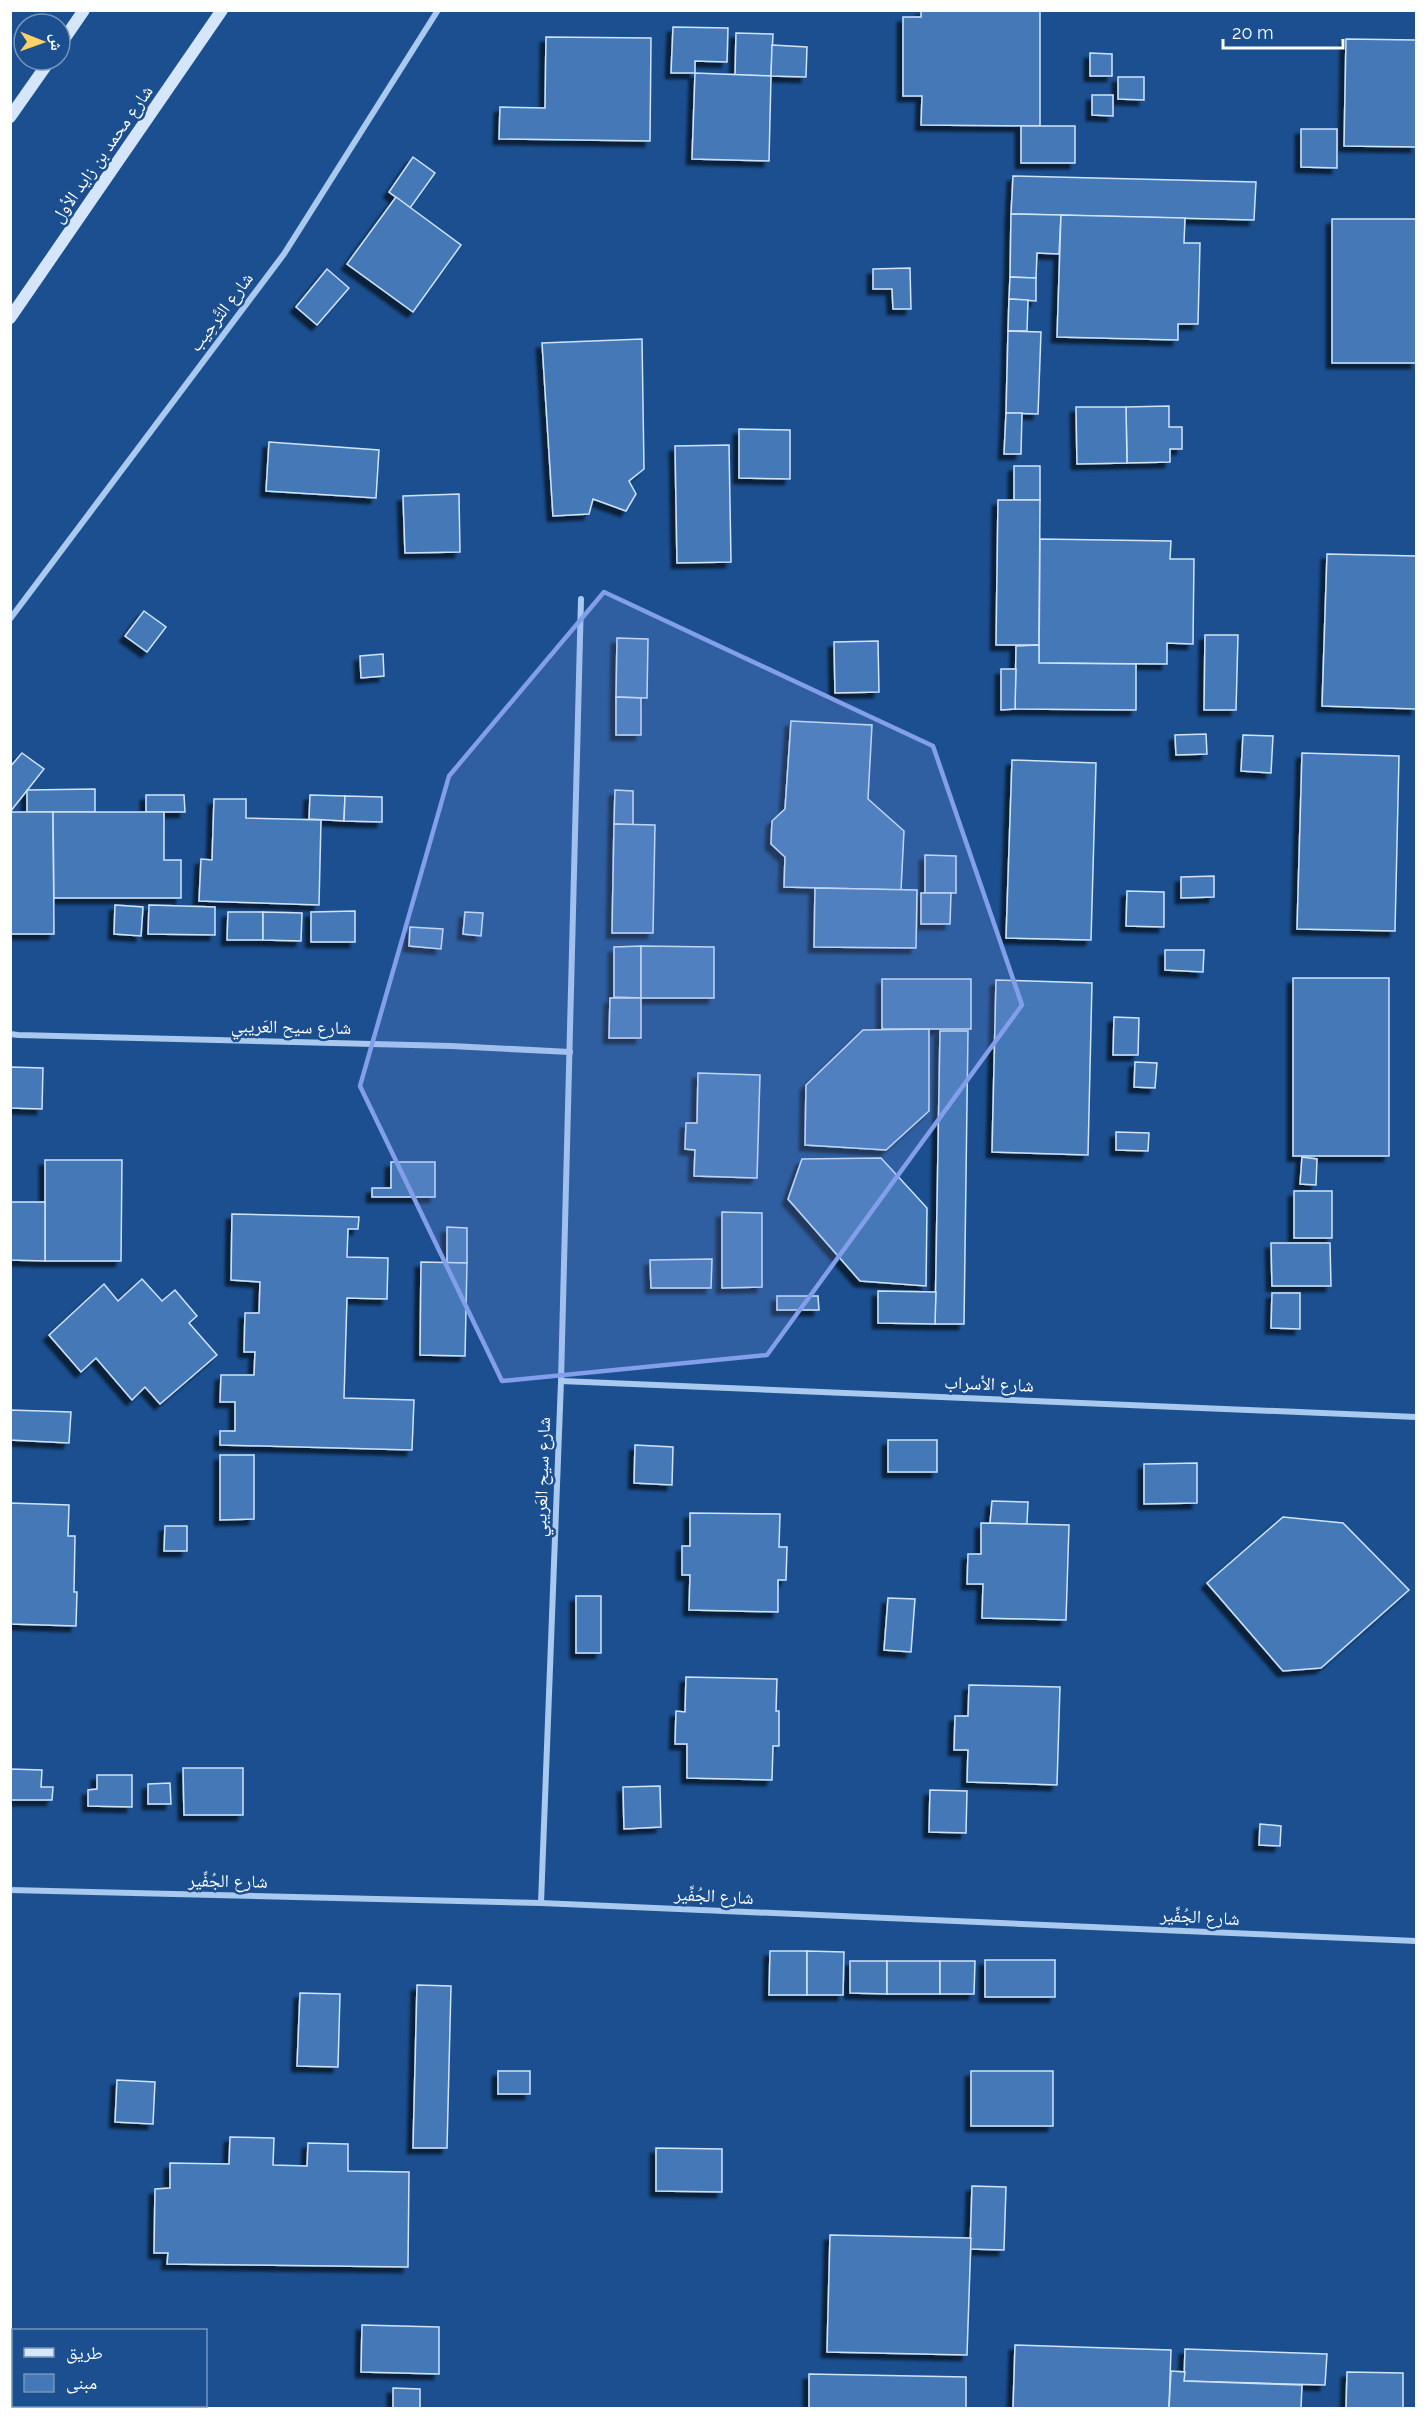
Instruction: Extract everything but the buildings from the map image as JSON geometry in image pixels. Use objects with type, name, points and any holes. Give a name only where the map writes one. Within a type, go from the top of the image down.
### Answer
[{"type":"main road","points":[[72,28],[84,10]]},
{"type":"main road","name":"شارع محمد بن زايد الأول","points":[[10,318],[222,10]]},
{"type":"main road","points":[[10,117],[42,72]]},
{"type":"street","name":"شارع التَّرحِيب","points":[[10,619],[284,254],[438,10]]},
{"type":"street","name":"شارع سيح العَريبي","points":[[541,1903],[561,1380],[581,599]]},
{"type":"street","name":"شارع سيح العَريبي","points":[[10,1034],[451,1046],[570,1052]]},
{"type":"street","name":"شارع الأسراب","points":[[561,1380],[1416,1417]]},
{"type":"street","name":"شارع الجُفِّير","points":[[10,1890],[541,1903],[1416,1941]]},
{"type":"highlighted area","points":[[604,592],[933,746],[1022,1005],[767,1355],[502,1381],[360,1086],[449,776]]}]
